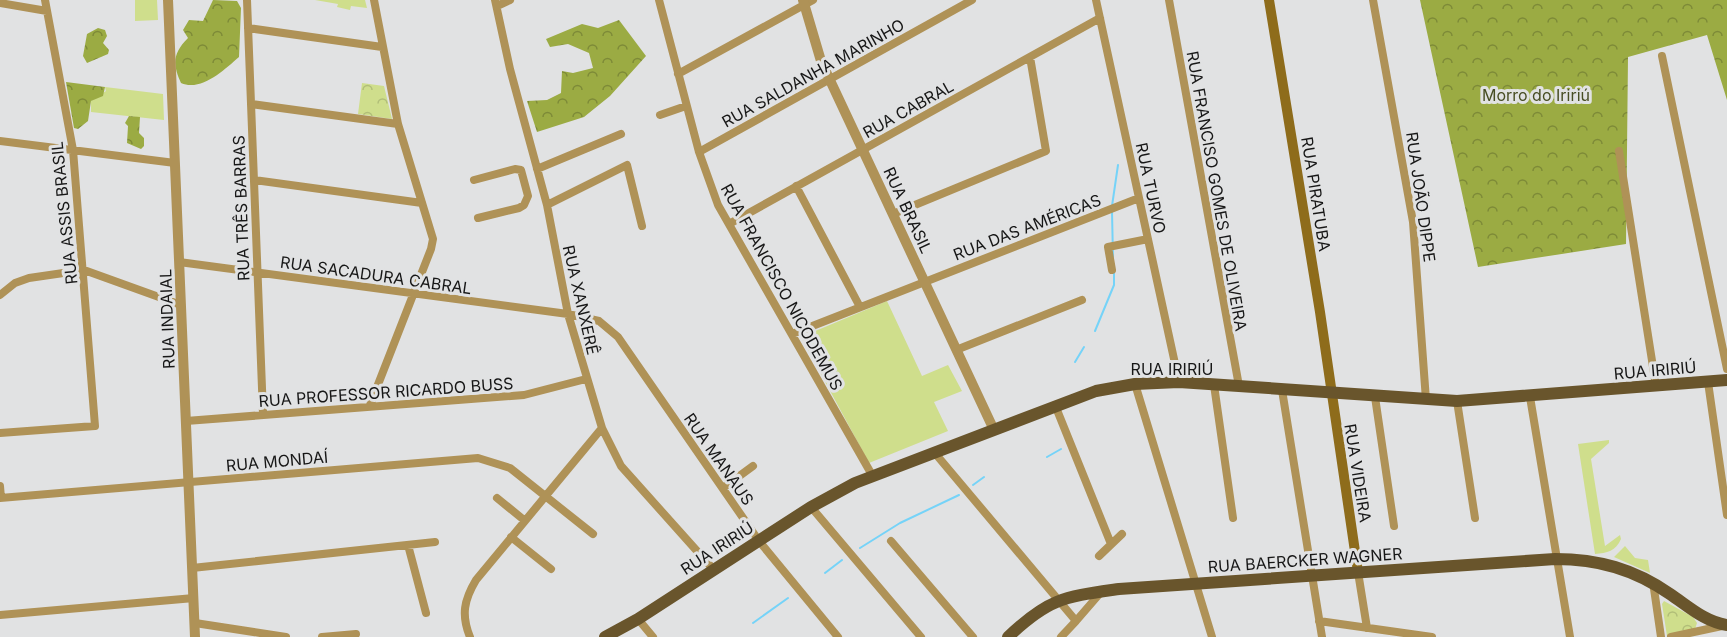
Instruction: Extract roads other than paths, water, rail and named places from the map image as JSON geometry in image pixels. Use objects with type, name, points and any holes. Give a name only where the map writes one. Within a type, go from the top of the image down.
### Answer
[{"type":"main road","name":"RUA PIRATUBA","points":[[1269,0],[1332,393]]},
{"type":"main road","name":"RUA IRIRIÚ","points":[[605,637],[638,619],[811,507],[872,475],[1095,391],[1135,384],[1179,382],[1457,401],[1727,380]]},
{"type":"main road","name":"RUA VIDEIRA","points":[[1332,393],[1358,572]]},
{"type":"main road","name":"RUA BAERCKER WAGNER","points":[[1008,637],[1035,612],[1058,600],[1102,591],[1555,559],[1582,559],[1610,564],[1653,582],[1709,620],[1727,625]]},
{"type":"street","name":"RUA ASSIS BRASIL","points":[[0,433],[94,426],[84,270],[73,150],[45,0]]},
{"type":"street","name":"RUA INDAIAL","points":[[168,0],[195,637]]},
{"type":"street","name":"RUA TRÊS BARRAS","points":[[247,0],[263,414]]},
{"type":"street","points":[[370,405],[433,244],[432,232],[398,124],[374,0]]},
{"type":"street","points":[[496,3],[510,0]]},
{"type":"street","name":"RUA FRANCISCO NICODEMUS","points":[[659,0],[686,106],[710,186],[729,224],[872,475]]},
{"type":"street","name":"RUA SALDANHA MARINHO","points":[[699,153],[972,0]]},
{"type":"street","name":"RUA TURVO","points":[[1096,0],[1179,382]]},
{"type":"street","name":"RUA FRANCISO GOMES DE OLIVEIRA","points":[[1169,0],[1239,386]]},
{"type":"street","name":"RUA JOÃO DIPPE","points":[[1373,0],[1412,214],[1426,400]]},
{"type":"street","points":[[678,74],[807,2]]},
{"type":"street","name":"RUA BRASIL","points":[[807,2],[813,38],[830,79],[994,430]]},
{"type":"street","points":[[0,3],[47,11]]},
{"type":"street","name":"RUA XANXERÊ","points":[[496,3],[547,205],[568,314],[602,428],[621,466],[714,570]]},
{"type":"street","name":"RUA CABRAL","points":[[729,224],[1100,18]]},
{"type":"street","points":[[248,28],[382,47]]},
{"type":"street","points":[[1662,56],[1727,369]]},
{"type":"street","points":[[893,214],[1046,151],[1030,57]]},
{"type":"street","points":[[251,104],[398,124]]},
{"type":"street","points":[[660,115],[686,106]]},
{"type":"street","points":[[537,169],[621,134]]},
{"type":"street","points":[[0,141],[175,163]]},
{"type":"street","points":[[1619,151],[1656,386]]},
{"type":"street","points":[[547,205],[627,165],[642,226]]},
{"type":"street","points":[[474,180],[515,169],[524,174],[528,191],[527,200],[519,208],[478,218]]},
{"type":"street","points":[[254,180],[422,202]]},
{"type":"street","points":[[796,186],[860,308]]},
{"type":"street","points":[[528,191],[542,187]]},
{"type":"street","name":"RUA DAS AMÉRICAS","points":[[792,334],[1139,198]]},
{"type":"street","points":[[1112,270],[1108,247],[1148,239]]},
{"type":"street","name":"RUA SACADURA CABRAL","points":[[179,262],[568,314]]},
{"type":"street","points":[[0,295],[15,283],[29,278],[84,270],[181,305]]},
{"type":"street","points":[[956,350],[1083,300]]},
{"type":"street","name":"RUA MANAUS","points":[[568,314],[599,321],[618,337],[759,541],[838,637]]},
{"type":"street","name":"RUA PROFESSOR RICARDO BUSS","points":[[186,421],[370,405],[524,395],[586,379]]},
{"type":"street","points":[[1708,382],[1727,515]]},
{"type":"street","points":[[1135,384],[1212,637]]},
{"type":"street","points":[[1214,385],[1233,518]]},
{"type":"street","points":[[1282,390],[1322,637]]},
{"type":"street","points":[[1375,397],[1394,526]]},
{"type":"street","points":[[1530,397],[1555,559],[1570,637]]},
{"type":"street","points":[[1457,401],[1475,518]]},
{"type":"street","points":[[1055,405],[1111,544]]},
{"type":"street","points":[[470,637],[464,621],[466,598],[481,572],[602,428]]},
{"type":"street","points":[[934,452],[1076,621]]},
{"type":"street","name":"RUA MONDAÍ","points":[[1,498],[478,458],[510,468],[593,534]]},
{"type":"street","points":[[723,488],[753,466]]},
{"type":"street","points":[[0,486],[1,498]]},
{"type":"street","points":[[497,498],[524,520]]},
{"type":"street","points":[[811,507],[921,637]]},
{"type":"street","points":[[1099,556],[1122,534]]},
{"type":"street","points":[[511,537],[551,569]]},
{"type":"street","points":[[891,541],[973,637]]},
{"type":"street","points":[[192,568],[435,542]]},
{"type":"street","points":[[408,545],[426,613]]},
{"type":"street","name":"RUA VIDEIRA","points":[[1358,572],[1367,628]]},
{"type":"street","points":[[1653,582],[1661,637]]},
{"type":"street","points":[[1061,637],[1102,591]]},
{"type":"street","points":[[0,615],[194,598]]},
{"type":"street","points":[[638,619],[653,637]]},
{"type":"street","points":[[1319,621],[1432,637]]},
{"type":"street","points":[[195,623],[286,637]]},
{"type":"street","points":[[1671,637],[1727,625]]},
{"type":"street","points":[[322,637],[356,634]]},
{"type":"waterway","points":[[1112,206],[1118,165]]},
{"type":"waterway","points":[[1112,212],[1113,257]]},
{"type":"waterway","points":[[1095,331],[1114,285],[1114,272]]},
{"type":"waterway","points":[[1075,362],[1084,347]]},
{"type":"waterway","points":[[1047,457],[1061,449]]},
{"type":"waterway","points":[[973,485],[984,477]]},
{"type":"waterway","points":[[860,548],[900,523],[959,495]]},
{"type":"waterway","points":[[825,573],[842,560]]},
{"type":"waterway","points":[[753,623],[788,598]]},
{"type":"park label","name":"Morro do Iririú","points":[[1536,95]]}]
